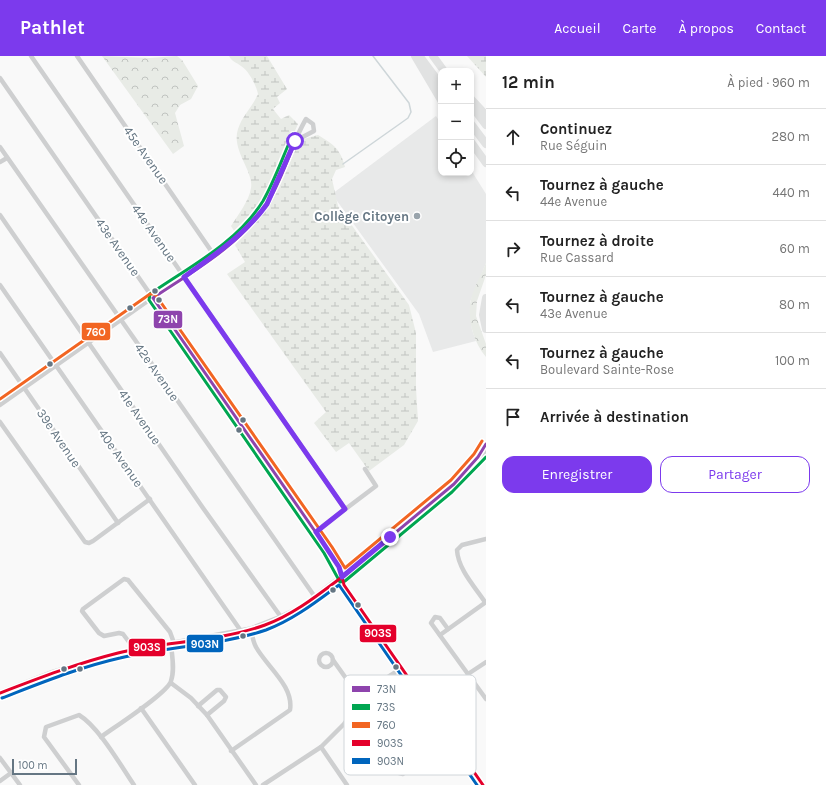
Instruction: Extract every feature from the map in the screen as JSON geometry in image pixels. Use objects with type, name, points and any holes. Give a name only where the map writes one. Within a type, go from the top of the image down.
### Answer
[{"type":"highway","points":[[416,56],[438,95]]},
{"type":"highway","points":[[420,56],[438,80]]},
{"type":"highway","points":[[436,59],[443,68]]},
{"type":"highway","points":[[474,102],[486,115]]},
{"type":"highway","points":[[474,109],[486,125]]},
{"type":"highway","points":[[474,128],[486,144]]},
{"type":"highway","points":[[474,146],[486,163]]},
{"type":"highway","points":[[486,298],[483,311],[486,329]]},
{"type":"street","name":"44e Avenue","points":[[31,56],[345,509]]},
{"type":"street","name":"45e Avenue","points":[[77,56],[214,255]]},
{"type":"street","name":"43e Avenue","points":[[0,78],[316,532],[339,567],[344,585],[407,675]]},
{"type":"street","points":[[0,405],[184,277],[241,234],[267,204],[295,141],[306,119],[312,124],[314,131],[295,141]]},
{"type":"street","name":"42e Avenue","points":[[0,148],[315,596]]},
{"type":"street","points":[[0,162],[7,158]]},
{"type":"street","name":"41e Avenue","points":[[0,214],[281,618]]},
{"type":"street","name":"40e Avenue","points":[[0,284],[241,631]]},
{"type":"street","name":"39e Avenue","points":[[0,352],[118,524]]},
{"type":"street","points":[[0,422],[82,539],[89,543],[118,524],[150,499]]},
{"type":"street","points":[[478,457],[486,444]]},
{"type":"street","points":[[0,693],[82,663],[135,650],[251,629],[281,618],[302,607],[342,577],[449,488],[486,450]]},
{"type":"street","points":[[316,532],[376,486],[365,469]]},
{"type":"street","points":[[440,635],[486,602],[461,566],[457,550],[462,545],[486,539]]},
{"type":"street","points":[[101,737],[141,708],[171,683],[173,674],[173,643],[170,632],[128,580],[124,579],[82,611],[99,634],[104,636],[119,632],[135,650]]},
{"type":"street","points":[[448,629],[440,618],[435,617],[431,623],[468,674],[486,662]]},
{"type":"street","points":[[232,751],[290,710],[292,702],[282,683],[256,647],[251,629]]},
{"type":"street","points":[[333,660],[344,676]]},
{"type":"street","points":[[391,675],[402,668]]},
{"type":"street","points":[[171,683],[207,715],[256,785]]},
{"type":"street","points":[[476,685],[486,699]]},
{"type":"street","points":[[198,706],[217,690],[220,690],[226,697],[207,715]]},
{"type":"street","points":[[141,708],[195,785]]},
{"type":"street","points":[[79,785],[44,737],[46,727],[80,715],[86,719],[101,737],[134,785]]},
{"type":"street","points":[[263,785],[321,747],[344,724]]},
{"type":"street","points":[[321,747],[345,784]]},
{"type":"street","points":[[0,758],[20,785]]},
{"type":"street","points":[[0,781],[11,773]]},
{"type":"street","name":"43e Avenue","points":[[476,775],[483,785]]},
{"type":"shaded area","name":"Collège Citoyen","points":[[436,116],[438,119],[438,176],[474,175],[486,194],[486,263],[470,302],[472,330],[476,341],[433,352],[419,314],[332,194]]},
{"type":"green space","points":[[102,56],[150,58],[177,56],[182,60],[198,86],[191,99],[180,105],[175,113],[184,146],[173,154]]},
{"type":"green space","points":[[229,56],[267,56],[287,89],[277,97],[280,103],[273,109],[281,119],[289,115],[298,124],[264,202],[255,215],[236,234],[231,226],[246,203],[251,188],[251,181],[238,145],[238,129],[258,94],[256,87],[247,71],[233,61]]},
{"type":"green space","points":[[467,56],[486,56],[486,77]]},
{"type":"green space","points":[[318,135],[336,148],[341,155],[345,167],[336,170],[332,179],[338,206],[409,305],[416,333],[416,388],[418,421],[404,445],[369,471],[349,443],[336,452],[314,423],[326,412],[227,274],[245,262],[235,245],[269,208],[300,140]]},
{"type":"green space","points":[[486,263],[486,275],[477,301],[476,316],[486,344],[486,357],[475,339],[470,318],[470,304]]},
{"type":"waterway","points":[[343,164],[408,118],[411,112],[409,103],[373,56]]},
{"type":"transit line","name":"73S","points":[[293,134],[267,193],[252,216],[226,242],[196,264],[150,294],[149,300],[324,553],[340,582],[345,581],[452,492],[486,457]]},
{"type":"transit line","name":"73N","points":[[298,136],[271,197],[255,220],[228,246],[214,257],[153,298],[328,550],[339,567],[342,577],[454,484],[478,457],[486,444]]},
{"type":"transit line","name":"76O","points":[[0,399],[150,294],[155,294],[332,547],[345,568],[451,480],[474,454],[482,441]]},
{"type":"transit line","name":"903S","points":[[0,693],[73,666],[118,653],[229,635],[265,625],[295,610],[342,577],[344,585],[407,675]]},
{"type":"transit line","name":"903N","points":[[2,698],[61,676],[105,662],[138,654],[212,643],[266,630],[295,616],[339,585],[401,675]]},
{"type":"transit line","name":"903N","points":[[470,775],[477,785]]},
{"type":"transit line","name":"903S","points":[[476,775],[483,785]]},
{"type":"place","name":"Collège Citoyen","points":[[417,216]]},
{"type":"route","points":[[295,141],[267,204],[260,213],[241,234],[184,277],[345,509],[316,532],[339,567],[342,577],[390,537]]}]
